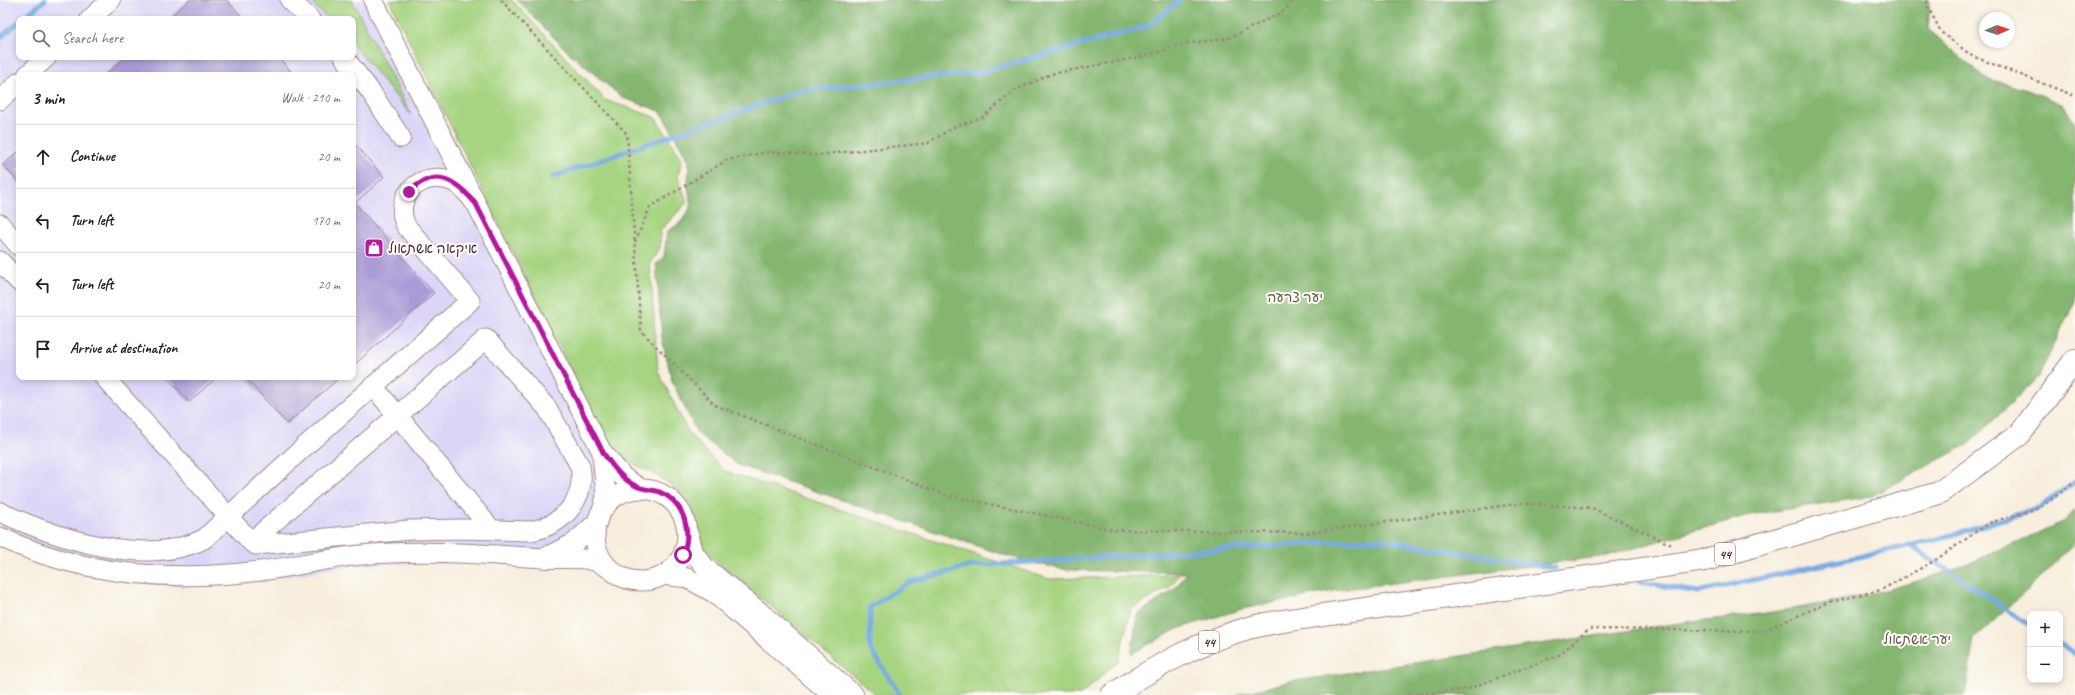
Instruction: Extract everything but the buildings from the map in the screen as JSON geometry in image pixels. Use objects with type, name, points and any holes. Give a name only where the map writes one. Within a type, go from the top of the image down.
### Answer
[{"type":"highway","name":"44","points":[[1112,695],[1146,672],[1178,655],[1217,638],[1253,627],[1316,616],[1705,560],[1939,493],[2020,434],[2075,360]]},
{"type":"highway","name":"44","points":[[1130,695],[1175,666],[1201,654],[1260,631],[1316,616]]},
{"type":"street","points":[[93,16],[111,0]]},
{"type":"street","points":[[290,0],[307,16]]},
{"type":"street","points":[[373,0],[601,450],[622,476],[641,489],[661,493],[673,501],[684,519],[694,553],[705,567],[759,611],[854,695]]},
{"type":"street","points":[[30,72],[44,60]]},
{"type":"street","points":[[346,60],[356,72]]},
{"type":"street","points":[[356,73],[371,92],[401,138]]},
{"type":"street","points":[[0,100],[16,85]]},
{"type":"street","points":[[0,512],[27,524],[71,538],[96,544],[149,551],[170,550],[196,543],[210,534],[228,516],[373,386],[470,301],[406,226],[402,218],[404,200],[416,186],[424,180],[434,178],[444,179],[455,183],[476,204]]},
{"type":"street","points":[[0,224],[16,243]]},
{"type":"street","points":[[0,261],[16,279]]},
{"type":"street","points":[[107,380],[251,542],[261,545],[383,532],[435,529],[532,531],[543,529],[562,518],[569,511],[579,493],[582,484],[580,466],[547,408],[486,338],[251,542]]},
{"type":"street","points":[[373,386],[490,529]]},
{"type":"street","points":[[601,450],[606,495],[600,515],[596,544],[601,558],[610,569]]},
{"type":"street","points":[[542,558],[569,547],[619,494],[641,489]]},
{"type":"street","points":[[0,537],[50,557],[89,567],[128,574],[170,577],[214,576],[261,571],[337,558],[392,553],[445,552],[584,559],[598,562],[622,577],[635,581],[650,581],[664,575],[680,561],[686,548],[688,533]]},
{"type":"street","points":[[664,575],[687,578],[714,593],[832,695]]},
{"type":"path","points":[[501,0],[627,134],[641,331],[715,405],[946,495],[1116,530],[1307,534],[1523,503],[1592,508],[1677,547]]},
{"type":"path","points":[[634,243],[650,207],[727,160],[767,152],[817,154],[928,143],[954,128],[983,117],[1014,91],[1051,74],[1141,57],[1190,43],[1230,38],[1284,11],[1294,0]]},
{"type":"path","points":[[1927,0],[1928,7],[1941,32],[1972,56],[2075,96]]},
{"type":"path","points":[[1408,695],[1468,689],[1559,655],[1589,629],[1762,631],[1830,602],[1881,590],[1934,561],[1989,523],[2039,508],[2075,482]]},
{"type":"shaded area","points":[[0,0],[384,0],[606,443],[611,512],[585,547],[540,563],[393,564],[341,567],[256,582],[181,587],[113,579],[47,566],[0,546]]},
{"type":"green space","points":[[309,0],[352,0],[411,115],[356,48],[356,16],[325,16]]},
{"type":"green space","points":[[389,0],[512,0],[605,100],[655,117],[682,159],[678,176],[687,202],[660,231],[660,248],[650,263],[658,371],[688,432],[724,471],[1049,579],[1179,575],[1170,587],[1131,609],[1118,661],[1081,695],[876,695],[705,551],[695,516],[684,497],[669,483],[612,454]]},
{"type":"green space","name":"יער צרעה","points":[[517,0],[1930,0],[1928,29],[1985,78],[2031,91],[2064,105],[2075,124],[2075,301],[2039,376],[1970,443],[1872,496],[1749,515],[1607,556],[1339,590],[1242,609],[1177,629],[1131,654],[1137,615],[1176,588],[1186,573],[1068,570],[1033,563],[1001,554],[738,465],[697,433],[672,381],[662,339],[656,264],[664,257],[667,232],[681,222],[691,207],[688,186],[689,161],[660,111],[623,98],[567,51]]},
{"type":"green space","name":"יער אשתאול","points":[[2075,510],[2075,542],[2035,583],[1974,639],[1965,695],[1237,695],[1288,682],[1693,621],[1818,605],[1880,591],[1940,574],[2065,521]]},
{"type":"waterway","points":[[26,16],[45,0]]},
{"type":"waterway","points":[[552,177],[799,91],[982,72],[1148,26],[1180,0]]},
{"type":"waterway","points":[[0,38],[16,25]]},
{"type":"waterway","points":[[1639,582],[1698,592],[1935,540],[2039,508],[2075,482]]},
{"type":"waterway","points":[[900,695],[870,648],[870,607],[909,582],[971,566],[1379,539],[1555,568]]},
{"type":"waterway","points":[[1910,545],[2027,623]]},
{"type":"waterway","points":[[2063,646],[2075,654]]},
{"type":"place","name":"איקאה אשתאול","points":[[374,248]]},
{"type":"route","points":[[409,192],[424,180],[434,178],[444,179],[455,183],[466,191],[476,204],[601,450],[618,472],[634,486],[661,493],[667,496],[678,506],[687,526],[688,533],[686,548],[683,555]]}]
